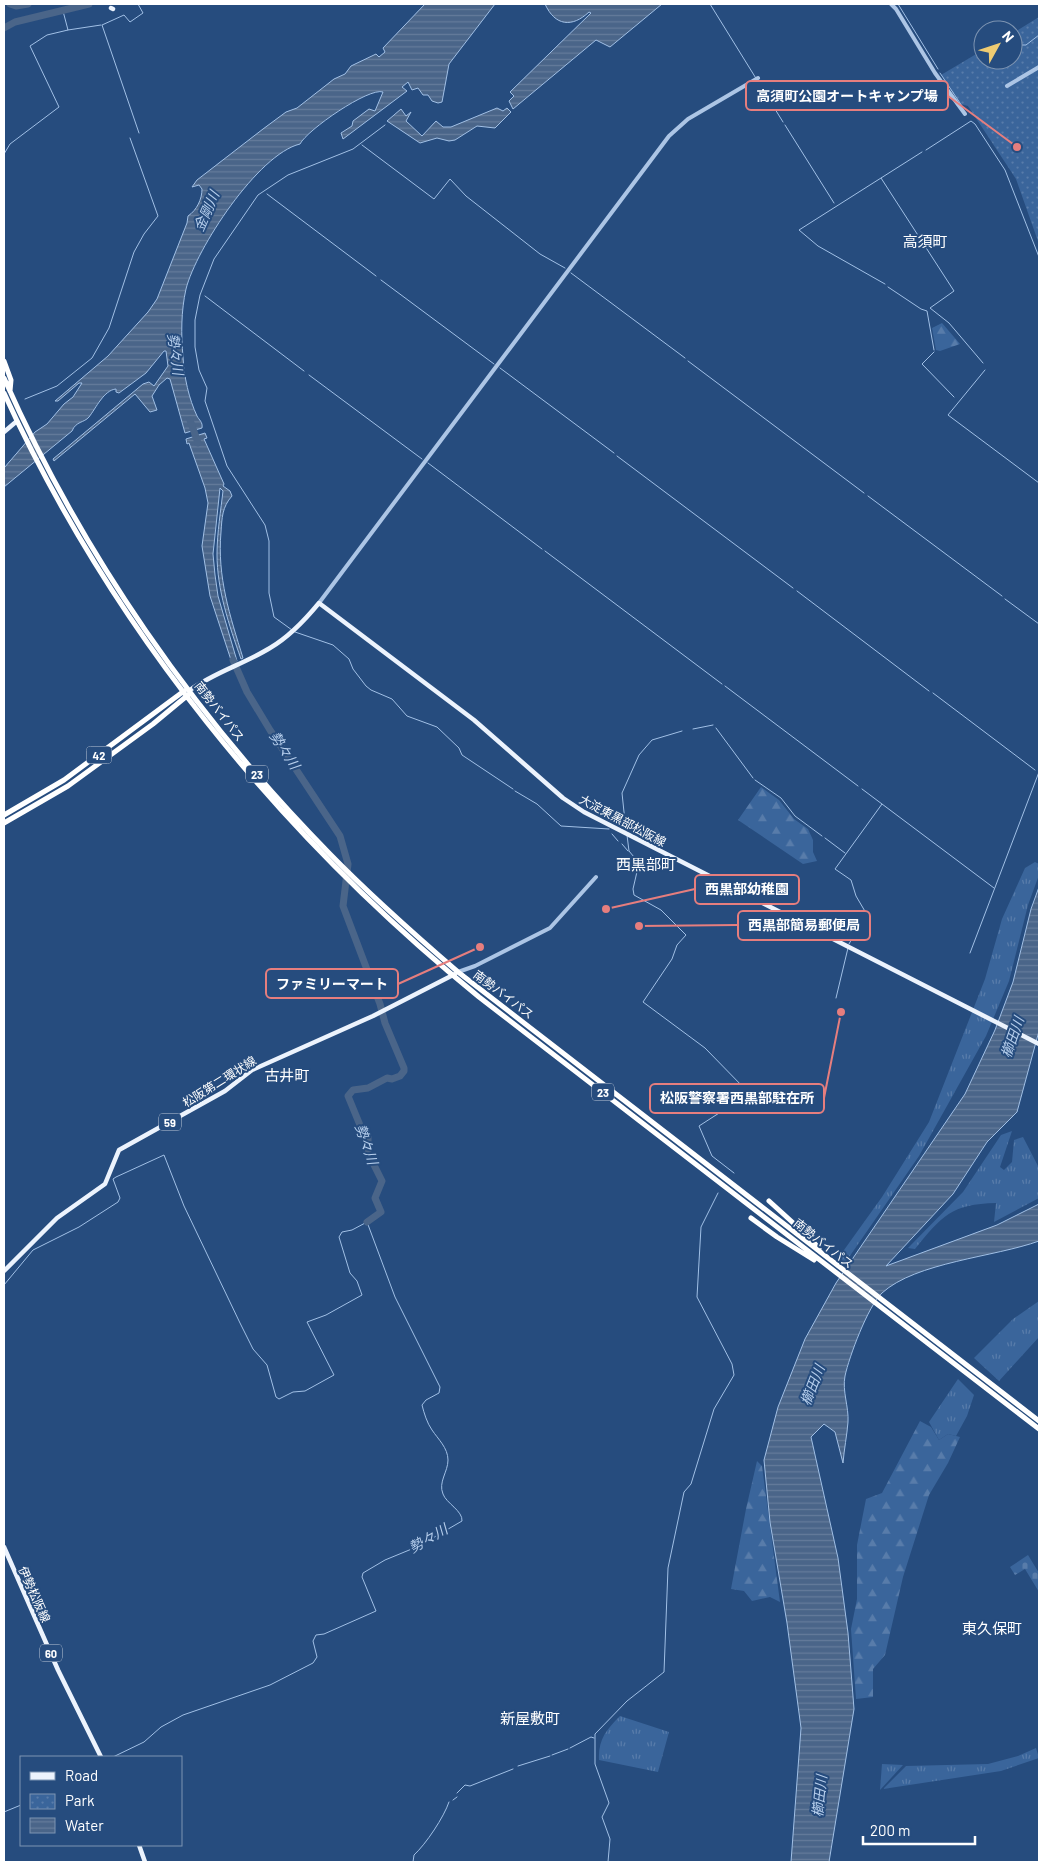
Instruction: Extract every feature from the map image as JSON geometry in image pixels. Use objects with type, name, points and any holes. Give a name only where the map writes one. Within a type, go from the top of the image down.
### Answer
[{"type":"highway","points":[[4,361],[11,380],[6,394]]},
{"type":"highway","name":"南勢バイパス","points":[[4,378],[6,394],[17,421],[71,522],[133,621],[183,692],[263,791],[453,976],[825,1266],[1039,1429]]},
{"type":"highway","name":"南勢バイパス","points":[[6,394],[18,407],[75,517],[137,618],[190,690],[253,769],[327,855]]},
{"type":"highway","points":[[187,697],[190,690]]},
{"type":"highway","name":"42","points":[[4,815],[64,780],[183,692],[190,690]]},
{"type":"highway","name":"42","points":[[4,823],[68,786],[187,697]]},
{"type":"highway","name":"南勢バイパス","points":[[386,912],[458,972],[1039,1421]]},
{"type":"highway","points":[[769,1201],[812,1240],[823,1255]]},
{"type":"highway","points":[[751,1218],[777,1237],[819,1261]]},
{"type":"main road","points":[[4,432],[17,421]]},
{"type":"main road","points":[[190,690],[207,678],[268,649],[293,631],[318,603]]},
{"type":"main road","name":"大淀東黒部松阪線","points":[[318,603],[474,720],[563,798],[627,835],[1039,1044]]},
{"type":"main road","name":"松阪第二環状線","points":[[4,1271],[57,1218],[105,1184],[119,1150],[225,1091],[252,1070],[390,1008],[458,972]]},
{"type":"main road","name":"伊勢松阪線","points":[[4,1547],[58,1670],[101,1756]]},
{"type":"main road","points":[[139,1846],[145,1862]]},
{"type":"street","points":[[890,4],[896,9],[950,95],[965,114]]},
{"type":"street","points":[[1007,86],[1039,67]]},
{"type":"street","points":[[318,603],[669,136],[688,119],[758,78]]},
{"type":"street","points":[[458,972],[550,928],[596,877]]},
{"type":"green space","points":[[1039,17],[1039,244],[1016,179],[968,106],[960,104],[941,75],[973,56],[973,70],[1023,70],[1023,27]]},
{"type":"green space","points":[[942,323],[960,344],[940,351],[936,350],[932,328]]},
{"type":"green space","points":[[761,787],[779,800],[794,819],[808,829],[813,840],[813,852],[817,861],[803,864],[738,820]]},
{"type":"green space","points":[[1035,862],[1039,864],[1039,875],[1028,905],[1009,981],[986,1036],[919,1156],[845,1263],[839,1257],[882,1197],[929,1122],[985,979],[1002,919],[1025,868]]},
{"type":"green space","points":[[1012,1131],[1000,1167],[1004,1170],[1012,1162],[1014,1140],[1023,1137],[1039,1168],[1039,1198],[994,1222],[996,1203],[958,1209],[941,1220],[915,1249],[908,1248],[963,1192],[1001,1135]]},
{"type":"green space","points":[[1039,1301],[1039,1337],[999,1381],[974,1358],[1013,1319]]},
{"type":"green space","points":[[958,1379],[974,1395],[967,1416],[956,1436],[948,1434],[939,1440],[929,1422]]},
{"type":"green space","points":[[920,1421],[931,1427],[939,1440],[948,1434],[960,1437],[948,1463],[929,1495],[903,1577],[885,1655],[873,1669],[873,1697],[856,1699],[851,1629],[857,1599],[857,1545],[866,1499],[882,1493]]},
{"type":"green space","points":[[757,1461],[762,1466],[780,1602],[770,1597],[752,1601],[744,1591],[731,1589]]},
{"type":"green space","points":[[1028,1555],[1039,1573],[1039,1592],[1025,1569],[1015,1575],[1010,1567]]},
{"type":"green space","points":[[620,1716],[669,1732],[658,1772],[599,1760],[600,1747],[604,1736]]},
{"type":"green space","points":[[1036,1748],[1039,1758],[1001,1771],[883,1789],[906,1766],[988,1764],[1018,1756]]},
{"type":"green space","points":[[882,1764],[903,1765],[880,1790]]},
{"type":"water","name":"金剛川","points":[[425,4],[495,4],[449,64],[442,102],[432,101],[428,95],[423,95],[418,88],[412,90],[408,82],[402,87],[407,91],[343,139],[341,133],[352,126],[353,121],[369,109],[375,111],[383,92],[376,92],[365,96],[339,111],[314,129],[300,144],[283,151],[266,165],[231,205],[202,251],[186,289],[182,332],[186,380],[202,428],[185,433],[170,379],[167,378],[159,385],[152,396],[157,410],[150,412],[135,394],[54,461],[53,459],[143,384],[149,382],[154,386],[168,366],[166,351],[164,351],[146,373],[119,393],[116,392],[116,389],[108,393],[87,419],[76,425],[72,431],[4,487],[4,468],[35,432],[47,424],[64,404],[73,397],[82,383],[79,383],[58,401],[55,401],[108,356],[148,312],[157,299],[187,223],[188,216],[194,211],[200,200],[202,189],[199,185],[192,187],[197,180],[286,112],[297,108],[334,79],[345,74],[351,66],[376,54],[379,57],[385,52],[383,48]]},
{"type":"water","points":[[545,4],[662,4],[610,47],[596,40],[513,109],[509,101],[514,96],[510,92],[591,13],[589,12],[576,21],[564,22],[554,17]]},
{"type":"water","points":[[497,108],[503,111],[507,108],[511,112],[495,128],[477,126],[455,140],[449,141],[437,138],[420,143],[387,121],[401,109],[406,116],[411,112],[406,121],[422,136],[436,121],[443,127],[451,127]]},
{"type":"water","points":[[205,433],[207,438],[204,439],[224,484],[223,486],[230,491],[232,496],[226,504],[222,517],[220,549],[223,581],[229,612],[243,658],[241,659],[228,620],[219,581],[217,546],[223,491],[220,488],[213,554],[218,596],[237,661],[232,663],[210,596],[202,546],[208,503],[205,488],[186,439]]},
{"type":"water","name":"櫛田川","points":[[1039,887],[1039,1031],[1017,1112],[987,1142],[953,1194],[886,1266],[997,1225],[1039,1204],[1039,1241],[935,1267],[915,1274],[882,1293],[865,1320],[845,1376],[844,1387],[848,1422],[843,1463],[835,1432],[824,1424],[811,1437],[838,1558],[848,1633],[854,1709],[829,1862],[791,1862],[801,1728],[787,1623],[770,1522],[764,1460],[778,1407],[805,1339],[836,1283],[965,1094],[995,1030],[1013,982],[1031,909]]},
{"type":"waterway","points":[[10,4],[16,6],[28,4]]},
{"type":"waterway","points":[[4,28],[15,22],[89,4]]},
{"type":"waterway","points":[[138,4],[143,13],[130,22],[124,15],[102,25],[139,133]]},
{"type":"waterway","points":[[710,4],[783,122]]},
{"type":"waterway","points":[[898,4],[938,69]]},
{"type":"waterway","points":[[4,154],[10,144],[59,107],[30,46],[47,35],[68,30],[63,11]]},
{"type":"waterway","points":[[68,30],[101,25]]},
{"type":"waterway","points":[[1023,45],[1026,45],[1039,35]]},
{"type":"waterway","points":[[940,73],[962,106]]},
{"type":"waterway","points":[[926,150],[971,121],[975,124],[1005,170],[1039,257]]},
{"type":"waterway","points":[[292,630],[274,617],[269,593],[269,541],[265,525],[227,466],[205,401],[207,388],[199,370],[195,347],[195,320],[200,295],[214,259],[258,195],[288,175],[353,149],[385,125]]},
{"type":"waterway","points":[[785,125],[834,203]]},
{"type":"waterway","points":[[25,399],[57,386],[92,358],[109,328],[134,252],[144,234],[158,216],[130,138]]},
{"type":"waterway","points":[[362,145],[434,199],[450,179],[466,196],[540,254],[565,268]]},
{"type":"waterway","points":[[922,152],[881,178],[954,291],[930,308],[949,323],[983,363]]},
{"type":"waterway","points":[[881,178],[799,230],[818,246],[885,284]]},
{"type":"waterway","points":[[267,194],[376,276]]},
{"type":"waterway","points":[[571,273],[685,358]]},
{"type":"waterway","points":[[381,280],[494,364]]},
{"type":"waterway","points":[[888,287],[927,311],[934,350]]},
{"type":"waterway","points":[[205,296],[304,371]]},
{"type":"waterway","points":[[934,352],[922,364],[954,397]]},
{"type":"waterway","points":[[688,361],[864,493]]},
{"type":"waterway","points":[[500,368],[614,453]]},
{"type":"waterway","points":[[985,370],[948,415],[1039,483]]},
{"type":"waterway","points":[[309,375],[422,459]]},
{"type":"waterway","name":"勢々川","points":[[190,420],[198,443]]},
{"type":"waterway","points":[[617,456],[793,588]]},
{"type":"waterway","points":[[428,463],[542,549]]},
{"type":"waterway","points":[[868,496],[1002,596]]},
{"type":"waterway","points":[[545,551],[722,684]]},
{"type":"waterway","points":[[797,591],[929,691]]},
{"type":"waterway","points":[[1005,599],[1039,624]]},
{"type":"waterway","points":[[295,632],[333,645],[349,659],[353,669],[366,686],[392,699],[407,716],[437,727],[459,748],[462,755],[513,789]]},
{"type":"waterway","name":"勢々川","points":[[233,660],[247,692],[270,730],[340,836],[348,864],[343,906],[380,1004],[385,1023],[404,1068],[400,1076],[392,1079],[387,1078],[368,1088],[353,1090],[348,1096],[362,1130],[368,1137],[368,1153],[382,1181],[375,1198],[381,1212],[367,1222]]},
{"type":"waterway","points":[[725,686],[858,786]]},
{"type":"waterway","points":[[933,693],[1035,770]]},
{"type":"waterway","points":[[693,729],[713,725]]},
{"type":"waterway","points":[[716,728],[753,778]]},
{"type":"waterway","points":[[626,831],[622,793],[639,755],[652,740],[682,731]]},
{"type":"waterway","points":[[970,953],[1039,772]]},
{"type":"waterway","points":[[755,780],[781,798],[795,816],[822,836]]},
{"type":"waterway","points":[[862,789],[882,804]]},
{"type":"waterway","points":[[515,791],[537,804],[561,826],[609,829]]},
{"type":"waterway","points":[[866,913],[856,896],[851,880],[835,869],[882,804],[994,888]]},
{"type":"waterway","points":[[612,834],[618,841]]},
{"type":"waterway","points":[[627,835],[629,851],[639,863],[633,889],[634,895],[661,910],[686,935],[677,945],[672,959],[643,1002],[705,1048],[746,1090]]},
{"type":"waterway","points":[[825,838],[845,853]]},
{"type":"waterway","points":[[622,844],[628,851]]},
{"type":"waterway","points":[[849,944],[864,917]]},
{"type":"waterway","points":[[836,998],[848,948]]},
{"type":"waterway","points":[[734,1173],[712,1156],[699,1126],[747,1095]]},
{"type":"waterway","name":"勢々川","points":[[4,1285],[33,1250],[79,1227],[118,1202],[120,1198],[113,1179],[164,1155],[184,1206],[240,1323],[253,1349],[267,1365],[276,1397],[279,1399],[293,1392],[305,1391],[334,1375],[307,1322],[326,1315],[362,1295],[357,1281],[350,1273],[339,1237],[342,1232],[352,1230],[367,1222],[395,1297],[440,1387],[439,1393],[426,1400],[422,1405],[432,1430],[445,1448],[448,1456],[448,1464],[442,1481],[443,1494],[460,1514],[462,1521],[419,1546],[385,1560],[363,1573],[362,1577],[376,1611],[324,1634],[316,1635],[313,1641],[317,1657],[313,1663],[270,1685],[183,1715],[161,1727],[144,1742],[115,1756]]},
{"type":"waterway","points":[[608,1862],[610,1839],[602,1817],[609,1803],[595,1764],[595,1734],[627,1701],[664,1672],[668,1568],[684,1492],[691,1484],[714,1409],[734,1375],[732,1364],[697,1297],[701,1227],[718,1193]]},
{"type":"waterway","points":[[570,1748],[591,1737],[594,1738]]},
{"type":"waterway","points":[[552,1755],[568,1749]]},
{"type":"waterway","points":[[518,1766],[550,1756]]},
{"type":"waterway","points":[[457,1793],[465,1785],[470,1786],[513,1769]]},
{"type":"waterway","points":[[453,1800],[457,1797]]},
{"type":"waterway","points":[[413,1862],[414,1855],[434,1830],[449,1802]]},
{"type":"waterway","name":"勢々川","points":[[4,1812],[20,1805]]},
{"type":"place","name":"高須町公園オートキャンプ場","points":[[1017,147]]},
{"type":"place","name":"西黒部幼稚園","points":[[606,909]]},
{"type":"place","name":"西黒部簡易郵便局","points":[[639,926]]},
{"type":"place","name":"ファミリーマート","points":[[480,947]]},
{"type":"place","name":"松阪警察署西黒部駐在所","points":[[841,1012]]},
{"type":"district","name":"高須町","points":[[925,241]]},
{"type":"district","name":"西黒部町","points":[[646,864]]},
{"type":"district","name":"古井町","points":[[287,1075]]},
{"type":"district","name":"東久保町","points":[[992,1628]]},
{"type":"district","name":"新屋敷町","points":[[530,1718]]}]
